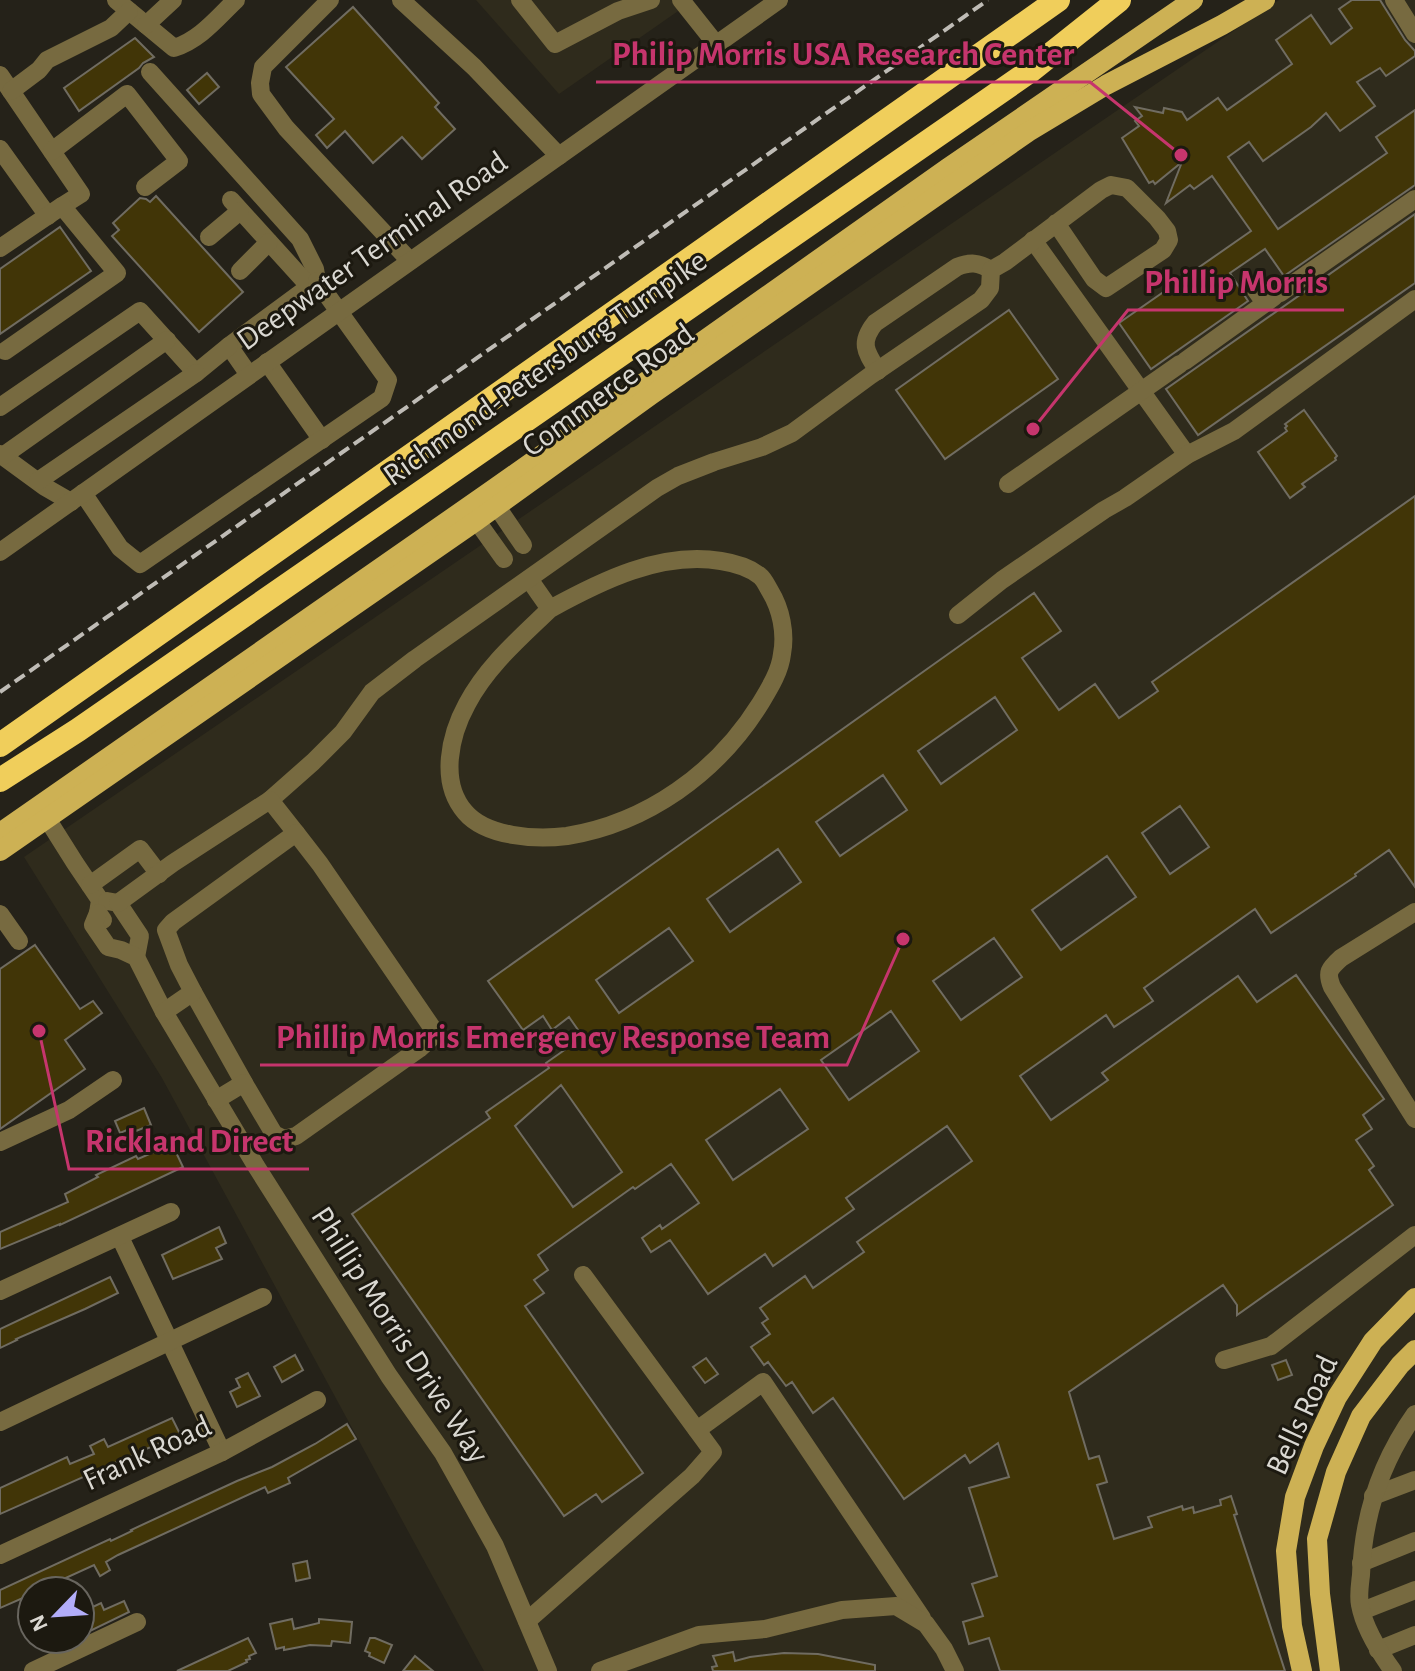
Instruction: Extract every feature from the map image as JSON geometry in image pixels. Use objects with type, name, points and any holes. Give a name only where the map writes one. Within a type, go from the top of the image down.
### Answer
[{"type":"highway","points":[[898,114],[1036,0]]},
{"type":"highway","name":"Richmond-Petersburg Turnpike","points":[[0,745],[1058,0]]},
{"type":"highway","name":"Richmond-Petersburg Turnpike","points":[[0,780],[78,730],[1030,71],[1119,0]]},
{"type":"main road","name":"Commerce Road","points":[[0,851],[44,813],[492,500],[974,150],[1193,0]]},
{"type":"main road","name":"Commerce Road","points":[[492,500],[651,395],[1028,132],[1106,85],[1265,0]]},
{"type":"main road","name":"Commerce Road","points":[[0,833],[44,813]]},
{"type":"main road","name":"Bells Road","points":[[1302,1671],[1292,1626],[1286,1551],[1295,1497],[1337,1397],[1373,1341],[1415,1298]]},
{"type":"main road","name":"Bells Road","points":[[1330,1671],[1320,1594],[1317,1539],[1336,1472],[1361,1416],[1415,1350]]},
{"type":"street","points":[[146,25],[173,0]]},
{"type":"street","points":[[11,91],[47,60],[111,28],[122,6],[174,48],[187,44],[203,32],[236,0]]},
{"type":"street","points":[[330,0],[263,67],[261,94],[286,128],[410,261]]},
{"type":"street","points":[[401,0],[474,67],[559,156]]},
{"type":"street","points":[[520,0],[555,44],[618,11],[651,0]]},
{"type":"street","points":[[681,0],[716,44]]},
{"type":"street","name":"Deepwater Terminal Road","points":[[0,552],[779,0]]},
{"type":"street","points":[[1394,0],[1415,34]]},
{"type":"street","points":[[38,481],[196,373],[313,284],[315,269],[300,239],[150,72]]},
{"type":"street","points":[[0,75],[81,194],[4,238]]},
{"type":"street","points":[[52,151],[127,94],[179,161],[145,187]]},
{"type":"street","points":[[0,149],[55,211],[117,273],[5,351]]},
{"type":"street","points":[[991,270],[1101,190],[1111,185],[1127,188],[1167,231],[1169,240],[1163,250],[1106,288],[1094,279],[1056,223]]},
{"type":"street","points":[[1008,484],[1415,199]]},
{"type":"street","points":[[167,340],[2,455],[38,481],[77,497],[120,548],[140,564],[382,398],[388,380],[339,311],[236,206],[209,237]]},
{"type":"street","points":[[1033,240],[1187,455]]},
{"type":"street","points":[[240,271],[269,242]]},
{"type":"street","points":[[878,371],[865,346],[867,333],[875,323],[957,267],[981,263],[991,270]]},
{"type":"street","points":[[102,900],[166,868],[270,800],[343,732],[372,692],[524,566],[678,476],[762,447],[792,433],[981,300],[990,288],[991,270]]},
{"type":"street","points":[[1252,285],[1273,298]]},
{"type":"street","points":[[958,615],[1091,518],[1187,455],[1234,431],[1415,299]]},
{"type":"street","points":[[0,407],[140,311],[196,373]]},
{"type":"street","points":[[229,346],[249,375]]},
{"type":"street","points":[[267,362],[322,440]]},
{"type":"street","points":[[492,500],[524,566],[550,609]]},
{"type":"street","points":[[472,514],[524,566]]},
{"type":"street","points":[[701,557],[736,563],[761,577],[776,601],[783,627],[782,655],[771,687],[750,720],[717,758],[679,791],[637,815],[595,831],[561,836],[519,836],[491,830],[466,813],[454,794],[449,768],[451,745],[468,702],[490,670],[550,609],[588,588],[658,562],[701,557]]},
{"type":"street","points":[[270,800],[296,833],[320,864],[433,1029],[430,1039],[419,1049],[296,1136],[284,1139],[274,1134],[244,1083],[179,965],[166,930],[296,833]]},
{"type":"street","name":"Phillip Morris Drive Way","points":[[44,813],[102,900],[129,953],[264,1179],[381,1363],[443,1453],[495,1546],[548,1671]]},
{"type":"street","points":[[102,900],[140,849],[166,868]]},
{"type":"street","points":[[1415,912],[1341,958],[1331,967],[1328,977],[1415,1119]]},
{"type":"street","points":[[0,914],[19,941]]},
{"type":"street","points":[[164,1012],[193,992]]},
{"type":"street","points":[[0,1142],[69,1110],[113,1080]]},
{"type":"street","points":[[216,1100],[244,1083]]},
{"type":"street","points":[[0,1291],[171,1212]]},
{"type":"street","points":[[1224,1360],[1271,1346],[1415,1235]]},
{"type":"street","points":[[120,1237],[222,1452]]},
{"type":"street","points":[[527,1621],[692,1476],[713,1452],[583,1275]]},
{"type":"street","points":[[0,1422],[263,1297]]},
{"type":"street","points":[[697,1430],[763,1382],[944,1649],[955,1671]]},
{"type":"street","name":"Frank Road","points":[[0,1555],[222,1452],[317,1400]]},
{"type":"street","points":[[1393,1671],[1378,1650],[1359,1604],[1362,1548],[1373,1496],[1407,1436],[1415,1414]]},
{"type":"street","points":[[1373,1496],[1415,1480]]},
{"type":"street","points":[[1361,1563],[1415,1541]]},
{"type":"street","points":[[1362,1611],[1415,1590]]},
{"type":"street","points":[[600,1671],[699,1635],[765,1629],[842,1610],[896,1606],[926,1624]]},
{"type":"street","points":[[33,1671],[137,1622]]},
{"type":"street","points":[[1378,1650],[1415,1635]]},
{"type":"shaded area","points":[[476,0],[694,0],[559,94]]},
{"type":"shaded area","points":[[1279,0],[1415,0],[1415,1671],[484,1671],[162,1078],[24,857]]},
{"type":"building","points":[[1352,0],[1380,0],[1415,51],[1415,56],[1386,76],[1380,68],[1357,82],[1375,106],[1340,131],[1326,113],[1263,161],[1249,142],[1228,157],[1278,229],[1387,153],[1376,137],[1415,110],[1415,185],[1284,276],[1265,249],[1230,273],[1248,301],[1151,369],[1119,323],[1251,231],[1212,176],[1194,189],[1190,185],[1166,203],[1182,162],[1155,184],[1153,181],[1149,183],[1122,138],[1139,126],[1135,121],[1142,116],[1135,107],[1163,113],[1164,108],[1182,112],[1187,120],[1218,98],[1227,110],[1292,64],[1276,40],[1311,15],[1331,44],[1352,28],[1339,9]]},
{"type":"building","points":[[353,7],[439,103],[435,107],[455,129],[422,159],[402,137],[373,163],[345,131],[327,148],[316,135],[334,119],[286,67]]},
{"type":"building","points":[[135,38],[154,57],[79,111],[64,88]]},
{"type":"building","points":[[207,73],[219,87],[199,104],[187,90]]},
{"type":"building","points":[[156,196],[243,292],[199,332],[112,236],[119,230],[113,223],[140,198],[150,202]]},
{"type":"building","points":[[1415,214],[1415,283],[1198,435],[1166,389]]},
{"type":"building","points":[[60,227],[91,271],[0,334],[0,269]]},
{"type":"building","points":[[1009,310],[1058,379],[945,459],[896,390]]},
{"type":"building","points":[[1304,410],[1337,456],[1336,460],[1302,484],[1305,487],[1290,498],[1258,452],[1287,431],[1285,424]]},
{"type":"building","points":[[1415,496],[1415,887],[1389,850],[1271,933],[1255,909],[1144,988],[1153,1001],[1114,1027],[1106,1015],[1020,1076],[1051,1120],[1108,1080],[1102,1073],[1238,976],[1257,1002],[1296,975],[1384,1099],[1363,1115],[1372,1129],[1356,1140],[1374,1166],[1369,1170],[1393,1205],[1237,1315],[1237,1305],[1223,1285],[1069,1392],[1089,1459],[1099,1456],[1107,1482],[1097,1485],[1114,1539],[1152,1527],[1148,1517],[1182,1506],[1183,1510],[1193,1507],[1194,1513],[1221,1505],[1220,1500],[1231,1496],[1237,1514],[1234,1515],[1285,1671],[1000,1671],[989,1638],[969,1644],[963,1622],[983,1616],[972,1584],[997,1576],[969,1488],[1009,1477],[998,1443],[970,1463],[965,1455],[904,1499],[833,1398],[813,1413],[792,1382],[786,1386],[768,1362],[764,1365],[751,1347],[770,1334],[762,1323],[768,1319],[760,1308],[805,1276],[813,1288],[864,1252],[857,1242],[972,1161],[947,1126],[846,1198],[854,1209],[773,1266],[765,1254],[708,1294],[670,1240],[651,1252],[642,1238],[660,1225],[662,1229],[699,1203],[671,1164],[635,1189],[633,1187],[538,1255],[548,1270],[534,1280],[544,1293],[525,1306],[643,1473],[602,1502],[596,1494],[564,1516],[352,1214],[490,1118],[486,1112],[549,1068],[546,1063],[583,1037],[569,1017],[552,1030],[543,1016],[523,1030],[488,981],[1034,593],[1061,631],[1022,658],[1059,710],[1095,684],[1119,718],[1158,691],[1152,682]],"holes":[[[995,697],[1017,730],[941,784],[918,751]],[[883,775],[907,810],[840,856],[816,822]],[[1180,806],[1209,847],[1170,874],[1142,833]],[[778,849],[801,882],[730,932],[707,899]],[[1107,856],[1136,897],[1061,950],[1032,910]],[[669,928],[693,961],[619,1013],[596,980]],[[994,938],[1022,977],[961,1020],[933,981]],[[891,1011],[919,1051],[849,1100],[821,1060]],[[561,1085],[622,1172],[573,1207],[515,1126]],[[780,1089],[808,1129],[733,1180],[706,1140]]]},
{"type":"building","points":[[35,945],[80,1009],[93,1001],[102,1013],[65,1040],[85,1069],[0,1129],[0,969]]},
{"type":"building","points":[[144,1108],[151,1125],[120,1133],[115,1121]]},
{"type":"building","points":[[172,1144],[183,1167],[60,1225],[0,1249],[0,1232],[68,1202],[65,1194],[98,1177],[96,1175],[136,1156],[138,1159]]},
{"type":"building","points":[[219,1227],[226,1243],[216,1248],[222,1259],[173,1279],[162,1255]]},
{"type":"building","points":[[110,1277],[118,1293],[0,1348],[0,1329]]},
{"type":"building","points":[[295,1355],[303,1370],[282,1382],[274,1367]]},
{"type":"building","points":[[706,1358],[718,1374],[705,1383],[693,1367]]},
{"type":"building","points":[[1286,1360],[1292,1375],[1278,1380],[1272,1365]]},
{"type":"building","points":[[248,1373],[260,1396],[237,1407],[230,1392],[240,1387],[236,1379]]},
{"type":"building","points":[[172,1418],[180,1434],[0,1514],[0,1488],[67,1457],[70,1464],[94,1454],[90,1446],[104,1439],[108,1447]]},
{"type":"building","points":[[347,1424],[356,1439],[288,1478],[290,1483],[268,1493],[265,1487],[118,1555],[106,1562],[110,1570],[100,1576],[94,1565],[72,1575],[32,1575],[272,1467]]},
{"type":"building","points":[[307,1561],[310,1578],[296,1581],[293,1564]]},
{"type":"building","points":[[16,1583],[16,1601],[0,1608],[0,1590]]},
{"type":"building","points":[[124,1601],[129,1612],[96,1628],[96,1605],[101,1603],[104,1610]]},
{"type":"building","points":[[292,1619],[294,1629],[319,1623],[319,1619],[352,1622],[350,1643],[332,1641],[331,1646],[276,1649],[270,1624]]},
{"type":"building","points":[[248,1638],[256,1653],[249,1656],[247,1662],[228,1671],[177,1671]]},
{"type":"building","points":[[370,1638],[392,1645],[384,1663],[365,1651]]},
{"type":"building","points":[[733,1652],[735,1661],[784,1653],[818,1654],[875,1665],[875,1671],[713,1671],[712,1667],[717,1666],[713,1656]]},
{"type":"building","points":[[415,1656],[433,1671],[403,1671]]},
{"type":"railway","points":[[0,692],[988,0]]},
{"type":"place","name":"Philip Morris USA Research Center","points":[[1181,155]]},
{"type":"place","name":"Phillip Morris","points":[[1033,429]]},
{"type":"place","name":"Phillip Morris Emergency Response Team","points":[[903,939]]},
{"type":"place","name":"Rickland Direct","points":[[39,1031]]}]
